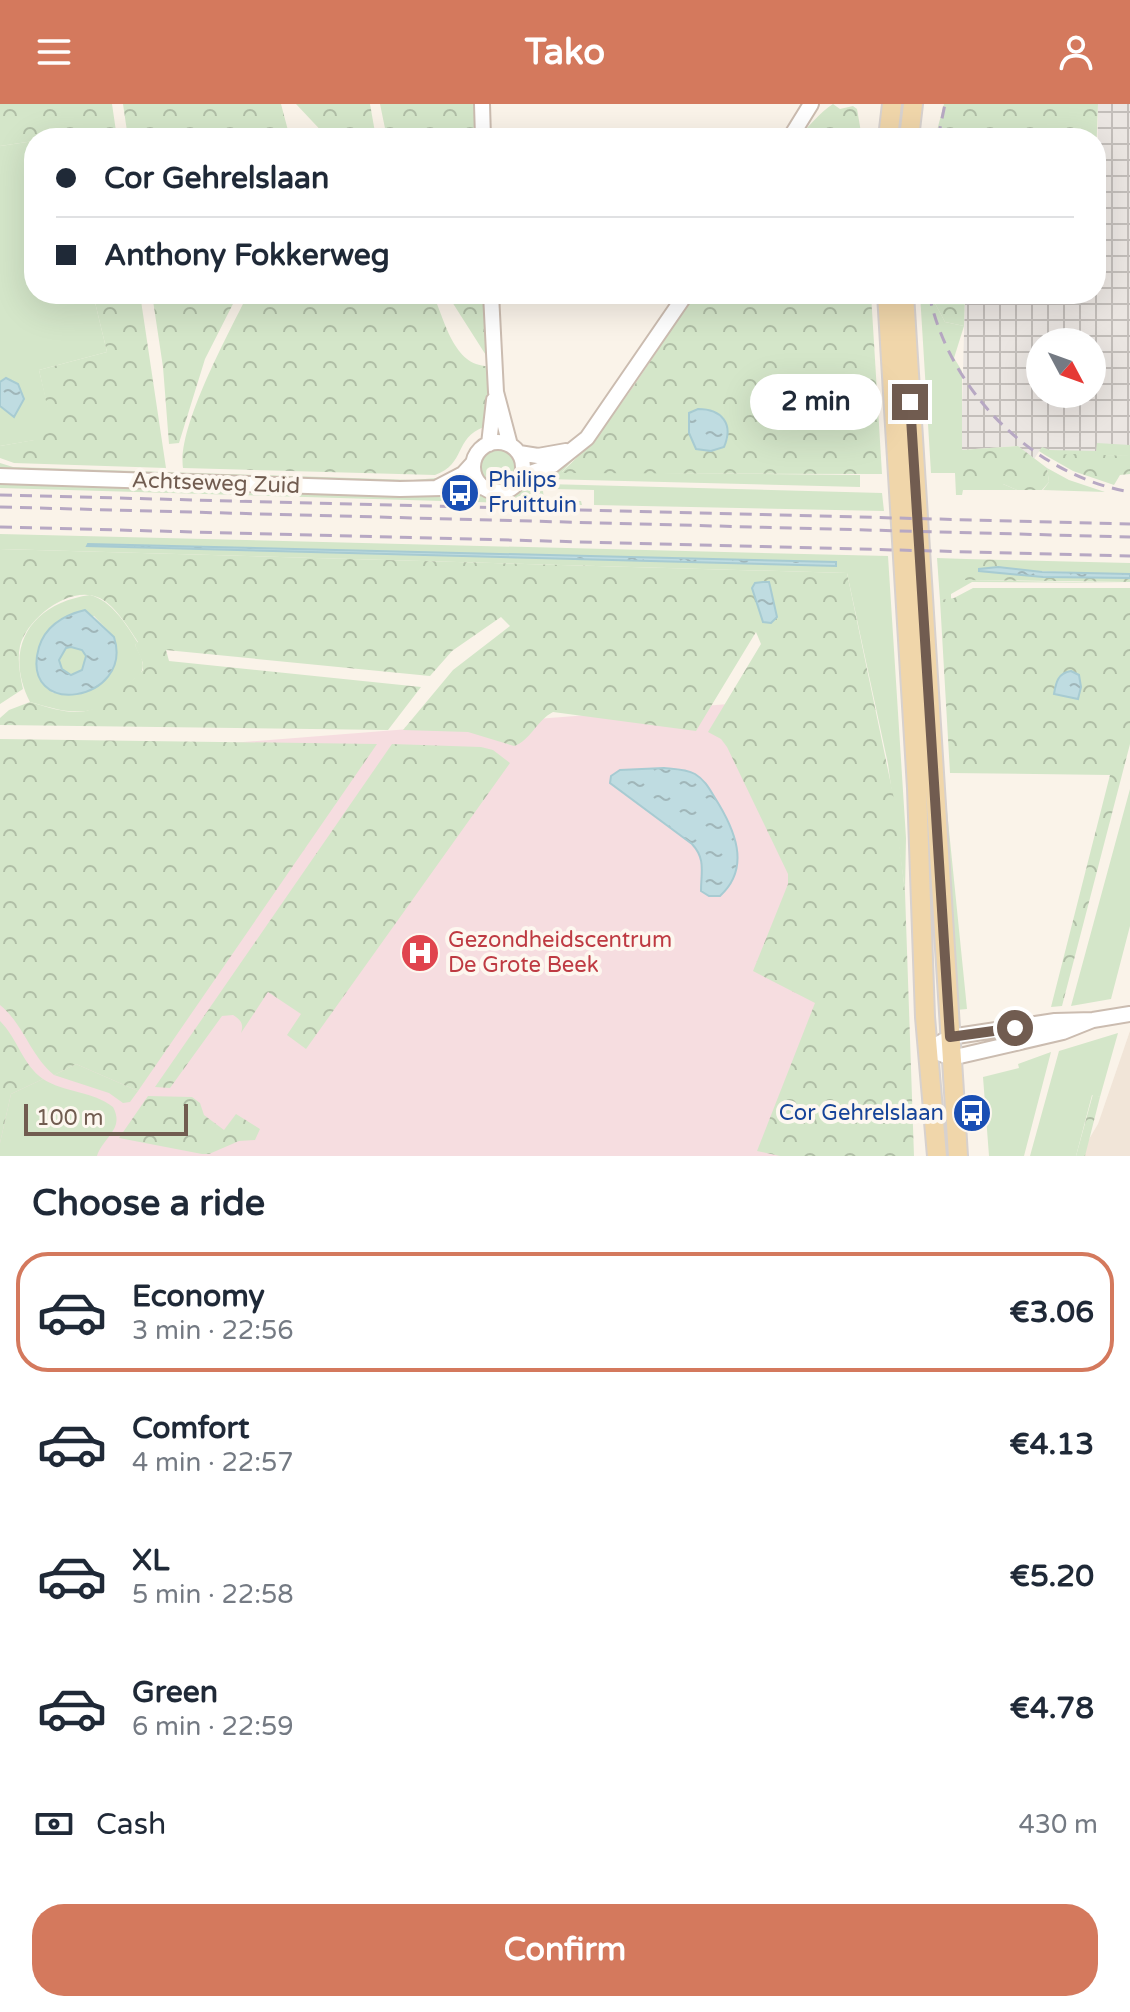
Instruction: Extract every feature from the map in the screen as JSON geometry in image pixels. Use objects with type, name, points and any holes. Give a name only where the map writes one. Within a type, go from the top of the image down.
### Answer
[{"type":"main road","points":[[889,128],[892,104]]},
{"type":"main road","points":[[910,128],[913,104]]},
{"type":"main road","points":[[888,304],[917,780],[925,1017],[937,1156]]},
{"type":"main road","points":[[905,304],[958,1156]]},
{"type":"street","points":[[482,104],[483,128]]},
{"type":"street","points":[[797,128],[811,104]]},
{"type":"street","points":[[802,120],[820,104]]},
{"type":"street","points":[[489,444],[496,392],[492,304]]},
{"type":"street","points":[[521,476],[553,465],[576,447],[601,420],[679,304]]},
{"type":"street","points":[[473,463],[475,476],[484,487],[498,492],[512,488],[521,476],[523,469],[496,392]]},
{"type":"street","points":[[433,489],[463,474],[476,455],[489,444],[499,442],[514,449],[548,455],[576,447]]},
{"type":"street","name":"Achtseweg Zuid","points":[[0,476],[433,489],[484,487]]},
{"type":"street","points":[[929,1049],[950,1037],[1130,1014]]},
{"type":"street","points":[[929,1049],[951,1058],[1063,1032],[1093,1020]]},
{"type":"shaded area","points":[[1098,104],[1130,104],[1130,454],[1040,450],[1034,459],[1018,446],[961,450],[965,304],[1106,304],[1106,128],[1098,128]]},
{"type":"shaded area","name":"Gezondheidscentrum De Grote Beek","points":[[780,700],[883,1156],[0,1156],[0,761]]},
{"type":"shaded area","points":[[1130,1031],[1130,1156],[1079,1156],[1098,1124]]},
{"type":"green space","points":[[0,104],[112,104],[116,128],[24,128],[24,142],[0,146]]},
{"type":"green space","points":[[123,104],[281,104],[287,128],[127,128]]},
{"type":"green space","points":[[296,104],[370,104],[374,128],[319,128]]},
{"type":"green space","points":[[380,104],[476,104],[477,128],[385,128]]},
{"type":"green space","points":[[833,104],[840,109],[853,106],[857,109],[860,128],[807,128]]},
{"type":"green space","points":[[944,104],[1098,104],[1097,128],[938,128]]},
{"type":"green space","points":[[24,142],[24,304],[95,304],[107,352],[39,370],[54,432],[35,440],[0,446],[0,146]]},
{"type":"green space","points":[[95,304],[141,304],[166,468],[14,463],[0,458],[0,446],[34,440],[32,437],[53,432],[39,370],[107,352]]},
{"type":"green space","points":[[154,304],[233,304],[205,359],[179,443],[169,444],[163,367]]},
{"type":"green space","points":[[243,304],[437,304],[459,351],[477,364],[489,366],[491,392],[484,427],[468,438],[452,464],[435,475],[183,468],[188,429]]},
{"type":"green space","points":[[453,304],[486,304],[489,360]]},
{"type":"green space","points":[[688,304],[872,304],[882,474],[561,473],[599,433]],"holes":[[[689,413],[728,438],[724,447],[711,451],[689,433]]]},
{"type":"green space","points":[[921,304],[935,304],[945,322],[964,326],[954,358],[962,371],[962,484],[1003,484],[1017,490],[963,490],[962,495],[956,495],[955,473],[931,473]]},
{"type":"green space","points":[[935,304],[965,304],[964,326],[945,322]]},
{"type":"green space","points":[[589,443],[562,472],[860,475],[860,487],[545,479],[547,474]]},
{"type":"green space","points":[[1097,443],[1130,445],[1130,456],[1045,455],[1039,451],[1042,447],[1050,450],[1096,451]]},
{"type":"green space","points":[[1018,446],[1047,468],[1049,482],[1042,490],[1017,490],[1003,484],[962,484],[961,450]]},
{"type":"green space","points":[[499,448],[512,453],[517,466],[512,479],[499,484],[486,479],[481,466],[486,453]]},
{"type":"green space","points":[[1045,455],[1130,456],[1130,474],[1120,475],[1114,485],[1073,471]]},
{"type":"green space","points":[[0,463],[13,467],[413,480],[449,477],[428,483],[0,470]]},
{"type":"green space","points":[[1047,468],[1069,480],[1105,492],[1043,490],[1049,482]]},
{"type":"green space","points":[[12,482],[425,496],[483,492],[505,496],[527,482],[543,491],[544,500],[581,501],[582,505],[0,488],[0,484],[11,485]]},
{"type":"green space","points":[[546,484],[882,493],[884,511],[594,505],[594,490],[548,489]]},
{"type":"green space","points":[[0,534],[888,556],[906,838],[905,891],[888,764],[847,573],[0,549]]},
{"type":"green space","points":[[0,549],[847,573],[894,799],[905,892],[914,1156],[780,1156],[757,1151],[815,1003],[753,971],[788,884],[788,874],[727,747],[721,739],[708,732],[761,644],[756,632],[696,731],[553,712],[525,740],[514,746],[468,732],[403,730],[453,670],[510,626],[501,617],[452,651],[430,676],[166,650],[169,661],[421,687],[388,730],[0,725],[0,718],[9,710],[30,702],[70,712],[91,710],[112,698],[143,670],[135,645],[138,642],[109,604],[97,597],[74,596],[50,607],[31,625],[19,651],[23,689],[0,704]],"holes":[[[770,586],[777,616],[763,622],[753,588]]]},
{"type":"green space","points":[[937,558],[966,559],[966,580],[1130,583],[972,582],[951,594],[951,599],[940,600]]},
{"type":"green space","points":[[966,559],[1005,560],[1005,569],[979,568],[980,571],[1043,577],[1130,578],[1130,582],[965,580]]},
{"type":"green space","points":[[1005,560],[1130,563],[1130,574],[1011,570],[1005,569]]},
{"type":"green space","points":[[973,588],[1130,588],[1130,744],[1062,1006],[1051,1007],[1110,775],[950,773],[940,600],[954,598]]},
{"type":"green space","points":[[90,595],[112,608],[138,643],[135,645],[143,668],[139,676],[110,701],[101,707],[81,712],[30,702],[19,663],[21,646],[38,618],[52,607]],"holes":[[[94,616],[114,637],[81,693],[53,693],[38,672],[39,648]]]},
{"type":"green space","points":[[73,646],[83,650],[87,660],[83,670],[73,674],[63,670],[59,660],[63,650]]},
{"type":"green space","points":[[0,739],[377,744],[138,1091],[76,1064],[54,1075],[0,1005]]},
{"type":"green space","points":[[392,744],[481,747],[493,750],[510,763],[306,1049],[287,1035],[301,1014],[268,992],[241,1033],[242,1025],[238,1019],[233,1015],[222,1016],[170,1088],[155,1087]]},
{"type":"green space","points":[[941,771],[967,1009],[956,1010]]},
{"type":"green space","points":[[1130,789],[1130,926],[1111,999],[1071,1006]]},
{"type":"green space","points":[[0,1021],[30,1066],[43,1079],[11,1094],[0,1143]]},
{"type":"green space","points":[[1118,1033],[1100,1097],[1092,1095],[1076,1156],[1030,1156],[1059,1051]]},
{"type":"green space","points":[[1051,1052],[1024,1156],[989,1156],[983,1077],[1019,1068],[1018,1064]]},
{"type":"green space","points":[[76,1064],[138,1091],[130,1102],[123,1103],[109,1093],[54,1075]]},
{"type":"green space","points":[[43,1079],[97,1098],[113,1107],[115,1127],[97,1156],[0,1156],[11,1094]]},
{"type":"green space","points":[[1093,1094],[1100,1097],[1085,1156],[1076,1156]]},
{"type":"green space","points":[[148,1096],[192,1097],[200,1103],[204,1115],[224,1130],[236,1114],[260,1129],[255,1140],[239,1141],[209,1154],[119,1138]]},
{"type":"water","points":[[6,378],[18,384],[24,399],[14,417],[0,406],[0,382]]},
{"type":"water","points":[[698,409],[714,412],[724,419],[728,431],[724,447],[711,451],[696,449],[689,433],[689,413]]},
{"type":"water","points":[[87,546],[836,562],[836,566]]},
{"type":"water","points":[[998,567],[1042,572],[1130,574],[1130,578],[1043,577],[979,571]]},
{"type":"water","points":[[769,582],[777,617],[771,623],[763,622],[752,588],[755,583]]},
{"type":"water","points":[[85,610],[114,637],[116,659],[108,676],[94,688],[76,694],[59,693],[45,686],[37,670],[39,647],[51,627]],"holes":[[[66,648],[82,650],[86,656],[82,670],[71,675],[62,669],[59,660]]]},
{"type":"water","points":[[1071,671],[1079,675],[1081,687],[1078,699],[1054,694],[1058,679]]},
{"type":"water","points":[[620,770],[684,770],[699,776],[728,822],[737,847],[737,860],[730,885],[720,896],[709,896],[701,891],[701,860],[692,844],[610,783],[611,776]]},
{"type":"railway","points":[[940,128],[945,104]]},
{"type":"railway","points":[[932,304],[939,330],[955,363],[976,395],[1001,423],[1060,468],[1094,483],[1130,492]]},
{"type":"railway","points":[[0,495],[1130,524]]},
{"type":"railway","points":[[0,507],[1130,537]]},
{"type":"railway","points":[[0,527],[1130,556]]},
{"type":"place","name":"Philips Fruittuin","points":[[460,493]]},
{"type":"place","name":"Gezondheidscentrum De Grote Beek","points":[[420,953]]},
{"type":"place","name":"Cor Gehrelslaan","points":[[972,1113]]},
{"type":"route","points":[[910,402],[950,1037],[1015,1028]]}]
